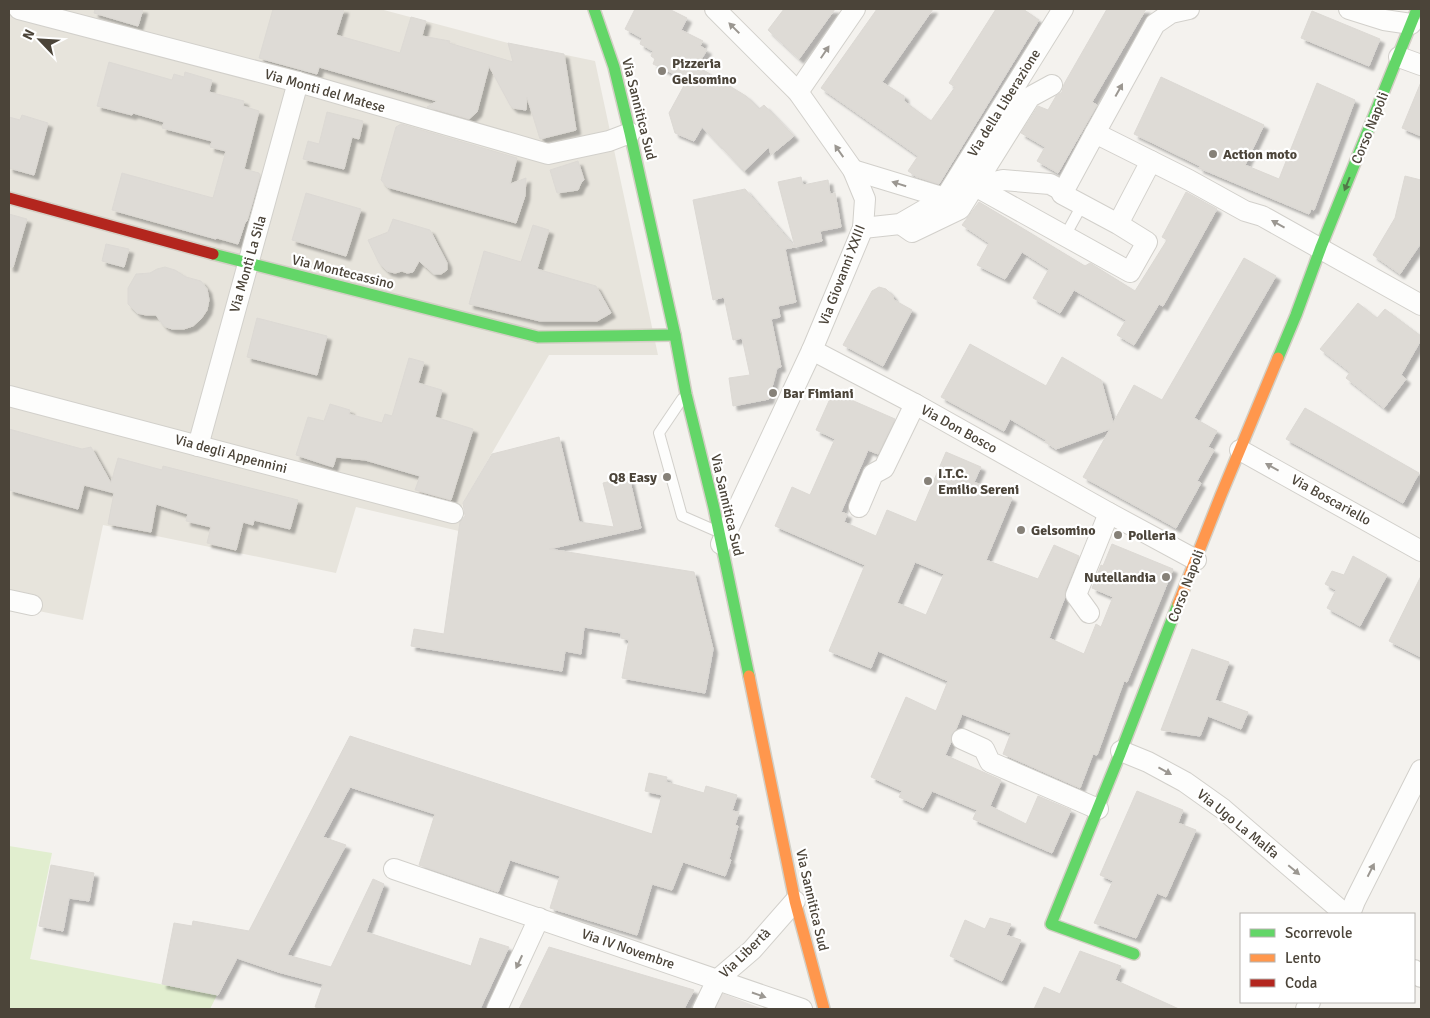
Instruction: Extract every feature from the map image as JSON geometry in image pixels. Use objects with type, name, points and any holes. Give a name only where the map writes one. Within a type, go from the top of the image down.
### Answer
[{"type":"street","name":"Via Monti del Matese","points":[[19,9],[298,82],[548,154],[610,141],[630,133]]},
{"type":"street","name":"Via Sannitica Sud","points":[[594,9],[614,67],[630,133],[675,335],[686,394],[720,538],[795,901],[824,1009]]},
{"type":"street","name":"Via Giovanni XXIII","points":[[715,9],[798,92],[853,170],[865,199],[863,228],[812,350],[720,538]]},
{"type":"street","points":[[798,92],[855,9]]},
{"type":"street","name":"Via della Liberazione","points":[[863,228],[900,224],[945,198],[1063,9]]},
{"type":"street","points":[[1063,191],[1155,24],[1171,12],[1189,9]]},
{"type":"street","points":[[1349,9],[1384,20],[1412,14]]},
{"type":"street","name":"Corso Napoli","points":[[1134,954],[1052,924],[1240,450],[1399,57],[1412,14]]},
{"type":"street","points":[[1399,57],[1421,65]]},
{"type":"street","name":"Via Monti La Sila","points":[[198,446],[298,82]]},
{"type":"street","name":"Via della Liberazione","points":[[900,224],[912,232],[960,209],[1030,97],[1052,85]]},
{"type":"street","points":[[1095,133],[1189,180],[1245,211],[1262,216],[1421,305]]},
{"type":"street","points":[[1118,224],[1151,161]]},
{"type":"street","points":[[853,170],[945,198]]},
{"type":"street","points":[[1003,180],[1050,184],[1063,191],[1062,194],[1148,242],[1130,272],[975,186],[1003,180]]},
{"type":"street","name":"Via Montecassino","points":[[9,198],[248,264],[538,337],[675,335]]},
{"type":"street","name":"Via Don Bosco","points":[[812,350],[914,404],[1196,560]]},
{"type":"street","name":"Via degli Appennini","points":[[9,396],[453,512]]},
{"type":"street","name":"Via Don Bosco","points":[[859,507],[873,474],[884,468],[891,456],[914,404]]},
{"type":"street","name":"Via Boscariello","points":[[1240,450],[1421,551]]},
{"type":"street","points":[[1089,613],[1076,595],[1109,513]]},
{"type":"street","points":[[9,600],[32,605]]},
{"type":"street","points":[[962,738],[984,749],[990,762],[1098,809]]},
{"type":"street","name":"Via Ugo La Malfa","points":[[1121,751],[1148,762],[1185,782],[1223,809],[1344,913]]},
{"type":"street","points":[[1350,913],[1421,770]]},
{"type":"street","name":"Via IV Novembre","points":[[394,869],[802,1009]]},
{"type":"street","name":"Via Libertà","points":[[703,1009],[717,980],[752,950],[795,901]]},
{"type":"street","points":[[497,1009],[539,918]]},
{"type":"lane","points":[[1065,236],[1082,205]]},
{"type":"lane","points":[[686,394],[659,433],[682,516],[720,538]]},
{"type":"shaded area","points":[[9,9],[380,9],[508,43],[595,61],[658,355],[549,355],[463,503],[459,531],[356,507],[336,573],[103,525],[83,620],[9,605]]},
{"type":"shaded area","points":[[722,993],[763,1009],[714,1009]]},
{"type":"green space","points":[[9,846],[52,853],[30,959],[217,995],[210,1009],[9,1009]]},
{"type":"building","points":[[95,9],[143,9],[138,26],[94,13]]},
{"type":"building","points":[[273,9],[344,9],[336,35],[400,53],[411,17],[426,21],[422,36],[450,41],[449,43],[513,62],[508,43],[564,54],[576,130],[540,139],[527,97],[526,110],[513,108],[489,66],[477,112],[469,119],[427,107],[437,101],[319,67],[317,74],[259,58]]},
{"type":"building","points":[[635,9],[669,9],[687,18],[681,30],[703,41],[700,46],[707,50],[697,66],[746,96],[759,109],[764,105],[794,136],[771,155],[769,147],[744,171],[702,127],[694,141],[675,133],[669,113],[687,80],[653,64],[655,59],[651,56],[653,51],[640,44],[642,38],[625,29]]},
{"type":"building","points":[[784,9],[835,9],[799,59],[768,30]]},
{"type":"building","points":[[877,9],[933,9],[882,82],[904,96],[904,101],[931,121],[955,87],[949,83],[996,9],[1023,9],[1039,20],[939,184],[917,177],[908,171],[918,156],[821,88]]},
{"type":"building","points":[[1107,9],[1146,9],[1092,102],[1097,105],[1058,173],[1037,161],[1045,147],[1021,133],[1038,106],[1048,110],[1056,96],[1062,92],[1064,84]]},
{"type":"building","points":[[1312,11],[1380,39],[1369,66],[1301,38]]},
{"type":"building","points":[[109,62],[172,80],[174,74],[184,77],[185,72],[212,80],[209,92],[244,101],[243,106],[259,111],[244,169],[259,173],[260,176],[238,244],[112,210],[122,173],[213,198],[226,151],[210,147],[212,141],[162,128],[164,122],[133,113],[132,115],[97,106]]},
{"type":"building","points":[[1161,77],[1264,125],[1245,165],[1279,179],[1317,83],[1355,100],[1314,210],[1311,209],[1309,214],[1199,168],[1200,166],[1134,134]]},
{"type":"building","points":[[1421,82],[1421,136],[1402,128]]},
{"type":"building","points":[[327,112],[363,121],[359,139],[352,137],[344,169],[303,159],[308,141],[319,144]]},
{"type":"building","points":[[22,115],[48,123],[34,175],[9,168],[9,117],[20,120]]},
{"type":"building","points":[[401,124],[517,158],[510,184],[526,178],[525,196],[516,223],[387,187],[381,180],[396,127]]},
{"type":"building","points":[[578,161],[584,180],[578,190],[557,193],[550,170]]},
{"type":"building","points":[[1405,176],[1421,180],[1421,243],[1400,274],[1373,255],[1395,218]]},
{"type":"building","points":[[801,177],[803,185],[828,180],[830,194],[835,193],[841,227],[820,231],[822,241],[795,247],[778,182]]},
{"type":"building","points":[[745,189],[795,247],[785,249],[796,302],[778,306],[780,317],[771,319],[781,367],[777,368],[769,399],[733,406],[729,378],[750,375],[742,338],[733,340],[724,297],[713,300],[693,200]]},
{"type":"building","points":[[1186,192],[1217,209],[1163,306],[1159,304],[1134,345],[1117,335],[1126,320],[1074,290],[1060,313],[1033,298],[1049,269],[1022,252],[1005,279],[977,265],[989,243],[962,225],[979,202],[1085,266],[1090,263],[1135,291],[1167,240],[1162,237]]},
{"type":"building","points":[[306,193],[361,209],[346,256],[292,240]]},
{"type":"building","points":[[9,214],[27,219],[13,267],[9,267]]},
{"type":"building","points":[[393,219],[430,230],[447,263],[447,270],[441,274],[434,274],[419,261],[413,272],[407,273],[402,271],[395,273],[387,271],[379,263],[368,240],[388,232]]},
{"type":"building","points":[[533,225],[549,230],[537,269],[596,286],[611,313],[597,321],[540,321],[469,304],[484,251],[521,262]]},
{"type":"building","points":[[106,244],[129,249],[124,267],[102,261]]},
{"type":"building","points":[[1244,258],[1276,276],[1194,418],[1217,431],[1208,447],[1214,450],[1197,481],[1201,483],[1176,528],[1083,477],[1110,429],[1056,449],[1045,442],[1046,440],[1010,419],[1004,431],[941,397],[970,344],[1046,386],[1062,357],[1101,380],[1113,423],[1134,385],[1162,400]]},
{"type":"building","points":[[165,267],[175,270],[186,277],[201,281],[207,289],[209,300],[207,310],[193,326],[184,329],[166,327],[156,315],[137,313],[128,304],[128,288],[136,274],[150,273]]},
{"type":"building","points":[[879,287],[886,289],[894,300],[912,310],[883,366],[843,345],[872,291]]},
{"type":"building","points":[[1358,303],[1377,318],[1385,309],[1421,336],[1421,340],[1401,375],[1406,379],[1384,408],[1346,378],[1350,372],[1320,349]]},
{"type":"building","points":[[257,318],[327,336],[317,375],[247,357]]},
{"type":"building","points":[[409,358],[424,362],[418,383],[442,390],[435,417],[473,429],[451,500],[415,490],[420,476],[365,460],[336,457],[333,467],[296,455],[308,417],[324,421],[330,404],[350,410],[349,414],[382,423],[385,414],[392,416]]},
{"type":"building","points":[[833,392],[895,419],[878,454],[868,450],[841,512],[847,514],[844,522],[876,536],[887,510],[916,522],[946,452],[981,467],[974,482],[1012,498],[986,560],[1038,579],[1054,545],[1079,556],[1049,638],[1084,654],[1096,624],[1101,627],[1113,597],[1092,588],[1112,544],[1173,569],[1127,682],[1124,681],[1097,755],[1093,754],[1080,788],[1003,754],[1011,733],[962,714],[956,729],[951,735],[951,742],[945,755],[1001,780],[990,806],[1026,824],[1038,796],[1071,810],[1052,853],[973,819],[977,810],[932,791],[923,808],[899,797],[902,791],[871,777],[906,697],[936,711],[948,681],[878,651],[871,668],[829,651],[865,565],[775,526],[792,487],[810,495],[835,439],[816,430]],"holes":[[[915,562],[944,574],[926,615],[897,603]]]},
{"type":"building","points":[[1305,408],[1419,473],[1403,503],[1286,439]]},
{"type":"building","points":[[9,429],[82,449],[91,447],[111,483],[118,458],[162,470],[163,466],[298,500],[290,529],[254,520],[253,525],[243,522],[236,550],[207,543],[211,527],[186,521],[188,514],[156,504],[151,532],[108,524],[114,493],[84,485],[78,509],[9,490]]},
{"type":"building","points":[[559,437],[579,522],[614,527],[603,483],[629,477],[641,528],[549,549],[694,572],[713,649],[705,693],[622,678],[629,640],[621,638],[621,633],[584,627],[581,654],[565,651],[562,671],[411,646],[414,629],[444,634],[460,522],[465,516],[463,503],[492,454]]},
{"type":"building","points":[[1353,556],[1387,575],[1360,626],[1327,608],[1336,590],[1325,584],[1332,571],[1344,575]]},
{"type":"building","points":[[1421,576],[1421,657],[1389,641]]},
{"type":"building","points":[[1192,649],[1229,662],[1215,700],[1248,712],[1241,729],[1208,716],[1200,736],[1161,730]]},
{"type":"building","points":[[350,736],[652,834],[662,795],[645,791],[649,773],[667,777],[666,782],[704,793],[706,786],[737,795],[732,811],[739,812],[735,825],[738,826],[729,859],[731,860],[725,876],[683,862],[672,890],[652,884],[637,935],[550,908],[560,876],[510,860],[498,892],[419,865],[435,814],[350,787],[323,837],[346,845],[287,955],[331,967],[373,879],[384,884],[366,932],[471,966],[480,938],[509,947],[480,1009],[324,1009],[315,1007],[323,984],[278,972],[237,958],[218,995],[162,984],[174,923],[192,926],[193,921],[249,931]]},
{"type":"building","points":[[1137,791],[1183,810],[1178,823],[1196,830],[1166,897],[1157,893],[1136,938],[1094,923],[1113,881],[1100,875]]},
{"type":"building","points":[[51,865],[94,873],[89,901],[69,898],[63,931],[39,926]]},
{"type":"building","points":[[990,918],[1011,924],[1006,935],[1021,940],[1002,981],[950,956],[965,920],[985,929]]},
{"type":"building","points":[[549,947],[694,990],[684,1009],[519,1009]]},
{"type":"building","points":[[1080,951],[1121,966],[1115,980],[1179,1009],[1034,1009],[1044,987],[1060,994]]},
{"type":"traffic: fast","points":[[594,9],[614,67],[630,133],[675,335],[686,394],[714,508],[749,676]]},
{"type":"traffic: fast","points":[[1278,358],[1417,9]]},
{"type":"traffic: fast","points":[[213,254],[538,337],[675,335]]},
{"type":"traffic: fast","points":[[1134,954],[1051,924],[1178,604]]},
{"type":"traffic: slow","points":[[1178,604],[1278,358]]},
{"type":"traffic: slow","points":[[749,676],[795,901],[824,1009]]},
{"type":"traffic: jam","points":[[9,198],[213,254]]},
{"type":"place","name":"Pizzeria Gelsomino","points":[[662,71]]},
{"type":"place","name":"Action moto","points":[[1213,154]]},
{"type":"place","name":"Bar Fimiani","points":[[773,393]]},
{"type":"place","name":"Q8 Easy","points":[[667,477]]},
{"type":"place","name":"I.T.C. Emilio Sereni","points":[[928,481]]},
{"type":"place","name":"Gelsomino","points":[[1021,530]]},
{"type":"place","name":"Polleria","points":[[1118,535]]},
{"type":"place","name":"Nutellandia","points":[[1166,577]]}]
